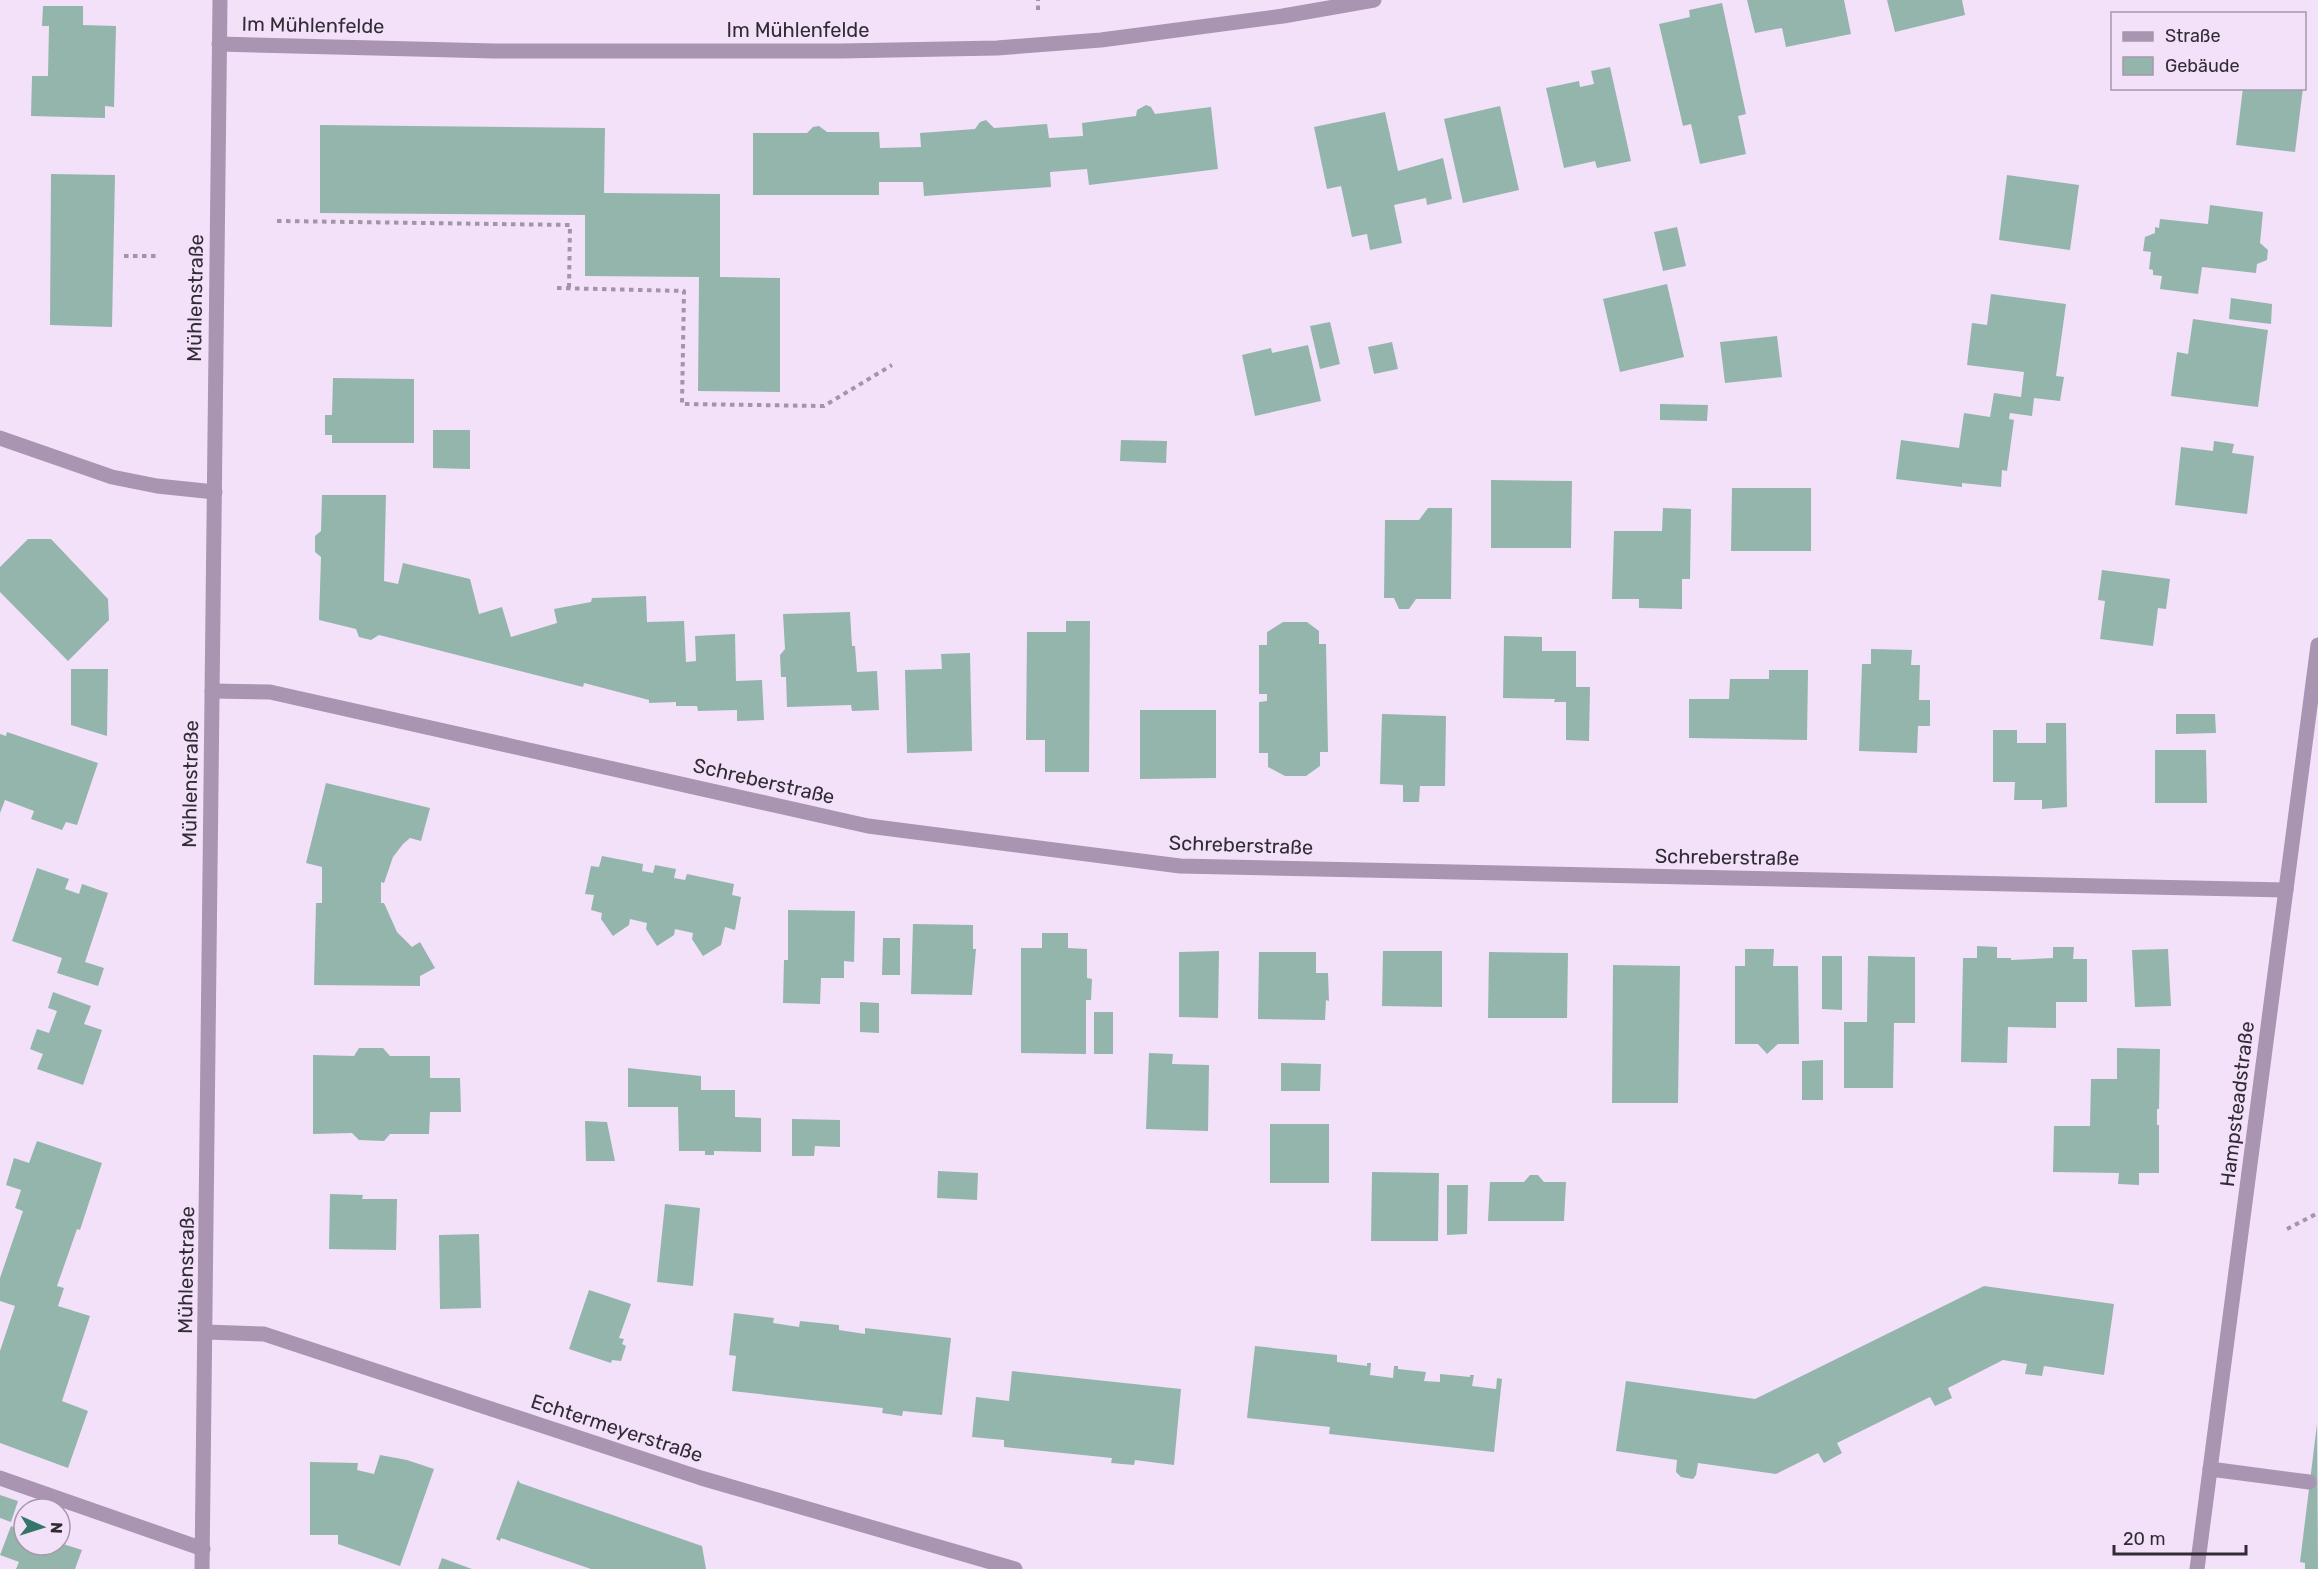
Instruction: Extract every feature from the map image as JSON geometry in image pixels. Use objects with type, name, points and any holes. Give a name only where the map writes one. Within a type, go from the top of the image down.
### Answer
[{"type":"street","name":"Mühlenstraße","points":[[202,1569],[220,0]]},
{"type":"street","name":"Im Mühlenfelde","points":[[219,44],[494,51],[842,51],[997,48],[1101,40],[1283,16],[1374,0]]},
{"type":"street","points":[[0,438],[112,477],[157,486],[215,492]]},
{"type":"street","name":"Hampsteadstraße","points":[[2197,1569],[2318,645]]},
{"type":"street","name":"Schreberstraße","points":[[212,691],[270,692],[868,826],[1180,866],[2286,891]]},
{"type":"street","name":"Echtermeyerstraße","points":[[206,1332],[264,1334],[701,1478],[1015,1569]]},
{"type":"street","points":[[2210,1469],[2309,1482]]},
{"type":"street","points":[[0,1478],[203,1549]]},
{"type":"path","points":[[1038,0],[1038,10]]},
{"type":"path","points":[[277,221],[570,225],[569,288]]},
{"type":"path","points":[[124,256],[160,256]]},
{"type":"path","points":[[557,288],[684,291],[682,404],[824,406],[892,365]]},
{"type":"path","points":[[2287,1228],[2318,1213]]},
{"type":"building","points":[[1747,0],[1844,0],[1851,34],[1786,47],[1782,28],[1755,33]]},
{"type":"building","points":[[1887,0],[1962,0],[1965,15],[1895,32]]},
{"type":"building","points":[[1722,3],[1746,114],[1738,116],[1746,154],[1700,164],[1691,124],[1683,126],[1659,24],[1690,17],[1689,10]]},
{"type":"building","points":[[43,6],[83,6],[83,25],[116,26],[114,107],[105,106],[105,118],[31,116],[32,76],[48,76],[49,26],[42,26]]},
{"type":"building","points":[[1610,67],[1631,161],[1597,168],[1595,161],[1564,168],[1546,88],[1579,81],[1580,87],[1594,84],[1591,71]]},
{"type":"building","points":[[2243,90],[2303,90],[2295,152],[2236,145]]},
{"type":"building","points":[[1146,105],[1151,107],[1155,114],[1211,107],[1218,169],[1089,185],[1087,169],[1050,172],[1051,187],[924,196],[923,182],[879,182],[879,195],[753,195],[753,133],[807,133],[813,127],[819,126],[827,132],[879,132],[880,148],[921,147],[920,133],[975,129],[980,122],[986,120],[994,128],[1047,124],[1049,138],[1083,136],[1082,123],[1136,116],[1137,110]]},
{"type":"building","points":[[1500,106],[1519,190],[1463,203],[1444,119]]},
{"type":"building","points":[[1385,112],[1398,171],[1443,158],[1452,199],[1427,205],[1426,198],[1394,205],[1402,243],[1370,250],[1367,234],[1352,237],[1341,186],[1327,189],[1314,127]]},
{"type":"building","points":[[320,125],[605,128],[604,193],[720,194],[720,277],[780,278],[780,392],[698,391],[699,277],[585,276],[585,215],[320,213]]},
{"type":"building","points":[[51,174],[115,175],[112,327],[50,325]]},
{"type":"building","points":[[2007,175],[2079,185],[2070,250],[1999,240]]},
{"type":"building","points":[[2210,205],[2263,212],[2260,243],[2268,250],[2267,260],[2257,264],[2256,273],[2202,267],[2198,294],[2160,289],[2162,276],[2153,275],[2153,270],[2149,269],[2151,252],[2143,251],[2145,237],[2155,233],[2155,227],[2159,228],[2160,219],[2208,224]]},
{"type":"building","points":[[1677,227],[1686,266],[1663,271],[1654,232]]},
{"type":"building","points":[[1667,284],[1684,357],[1620,372],[1603,299]]},
{"type":"building","points":[[1991,294],[2066,304],[2056,376],[2064,377],[2060,401],[2034,398],[2032,416],[2010,413],[2009,419],[2014,420],[2007,471],[2002,470],[2001,487],[1962,483],[1962,487],[1896,479],[1901,440],[1959,448],[1964,413],[1990,417],[1994,393],[2021,397],[2024,372],[1967,365],[1972,323],[1987,325]]},
{"type":"building","points":[[2231,298],[2272,304],[2271,324],[2229,319]]},
{"type":"building","points":[[2193,319],[2268,330],[2258,407],[2171,396],[2177,352],[2188,354]]},
{"type":"building","points":[[1330,322],[1340,364],[1320,369],[1310,326]]},
{"type":"building","points":[[1777,336],[1782,377],[1725,383],[1720,342]]},
{"type":"building","points":[[1392,342],[1398,369],[1374,374],[1368,347]]},
{"type":"building","points":[[1308,345],[1321,401],[1255,416],[1242,355],[1271,348],[1272,353]]},
{"type":"building","points":[[333,378],[414,379],[414,443],[332,443],[332,435],[325,435],[325,415],[332,415]]},
{"type":"building","points":[[1660,404],[1708,405],[1707,421],[1660,420]]},
{"type":"building","points":[[433,430],[470,430],[470,469],[433,468]]},
{"type":"building","points":[[1121,440],[1167,441],[1166,463],[1120,461]]},
{"type":"building","points":[[2214,441],[2234,444],[2232,453],[2254,456],[2247,514],[2175,505],[2181,447],[2213,451]]},
{"type":"building","points":[[1491,480],[1572,481],[1571,548],[1491,548]]},
{"type":"building","points":[[1732,488],[1811,488],[1811,551],[1731,551]]},
{"type":"building","points":[[322,495],[386,495],[384,581],[398,584],[403,563],[470,579],[479,614],[502,607],[511,637],[557,623],[554,609],[591,602],[592,598],[646,596],[647,622],[684,621],[686,662],[696,661],[695,636],[735,634],[736,681],[762,680],[764,720],[737,721],[737,710],[698,711],[697,706],[676,706],[676,702],[649,703],[649,700],[584,683],[583,687],[379,635],[371,640],[359,637],[356,629],[319,620],[321,557],[315,552],[315,536],[321,531]]},
{"type":"building","points":[[1428,508],[1452,508],[1451,599],[1416,599],[1409,609],[1399,609],[1394,598],[1384,598],[1385,520],[1419,520]]},
{"type":"building","points":[[1663,508],[1691,509],[1690,579],[1682,579],[1682,609],[1639,608],[1639,599],[1612,599],[1614,531],[1662,531]]},
{"type":"building","points":[[28,539],[51,539],[108,599],[109,620],[68,661],[0,592],[0,567]]},
{"type":"building","points":[[2102,570],[2170,579],[2166,609],[2158,608],[2153,646],[2100,639],[2105,601],[2098,600]]},
{"type":"building","points":[[850,612],[852,646],[855,646],[857,672],[877,671],[879,710],[852,711],[851,705],[787,707],[786,677],[781,677],[780,655],[785,649],[783,614]]},
{"type":"building","points":[[1066,621],[1090,621],[1089,772],[1045,772],[1045,740],[1026,740],[1027,632],[1066,632]]},
{"type":"building","points":[[1283,622],[1307,622],[1319,631],[1319,644],[1326,644],[1328,752],[1320,752],[1320,766],[1306,776],[1285,776],[1268,767],[1268,753],[1259,753],[1259,702],[1267,701],[1267,694],[1259,694],[1259,645],[1267,645],[1267,632]]},
{"type":"building","points":[[1504,636],[1542,637],[1542,651],[1576,651],[1576,687],[1590,687],[1589,741],[1566,740],[1566,702],[1554,702],[1555,699],[1503,698]]},
{"type":"building","points":[[1871,649],[1912,650],[1911,665],[1920,665],[1919,700],[1930,700],[1930,726],[1918,726],[1917,753],[1859,751],[1862,664],[1871,664]]},
{"type":"building","points":[[970,653],[972,751],[907,753],[905,670],[942,669],[941,654]]},
{"type":"building","points":[[71,669],[108,669],[107,736],[71,725]]},
{"type":"building","points":[[1769,670],[1808,670],[1807,740],[1689,738],[1689,699],[1729,699],[1730,679],[1769,679]]},
{"type":"building","points":[[1140,710],[1216,710],[1216,778],[1140,779]]},
{"type":"building","points":[[1382,714],[1446,716],[1445,786],[1420,786],[1419,802],[1403,802],[1403,785],[1380,784]]},
{"type":"building","points":[[2176,714],[2215,714],[2216,733],[2176,734]]},
{"type":"building","points":[[2046,723],[2066,723],[2067,807],[2042,809],[2042,800],[2014,800],[2015,782],[1993,782],[1993,730],[2017,730],[2017,743],[2046,743]]},
{"type":"building","points":[[7,732],[98,763],[77,825],[66,822],[62,830],[31,819],[34,811],[5,800],[0,813],[0,734],[6,736]]},
{"type":"building","points":[[2155,750],[2206,750],[2207,803],[2155,803]]},
{"type":"building","points":[[326,783],[430,808],[421,841],[410,838],[403,844],[393,857],[384,883],[381,882],[381,903],[384,903],[397,932],[412,947],[420,942],[435,968],[420,976],[420,986],[314,985],[316,903],[322,903],[322,867],[306,863]]},
{"type":"building","points":[[602,856],[643,864],[642,871],[653,873],[655,865],[676,869],[674,878],[685,880],[687,874],[734,884],[732,895],[741,897],[735,930],[725,927],[721,945],[703,956],[692,939],[693,933],[675,929],[674,935],[657,946],[646,929],[647,923],[630,919],[629,925],[613,936],[601,919],[602,913],[591,910],[594,895],[585,894],[591,866],[599,867]]},
{"type":"building","points":[[37,868],[69,879],[65,889],[79,894],[82,884],[108,893],[85,962],[104,968],[98,986],[57,973],[62,958],[12,941]]},
{"type":"building","points":[[788,910],[855,911],[854,962],[844,961],[844,978],[821,978],[820,1004],[783,1003],[784,960],[788,960]]},
{"type":"building","points":[[913,924],[973,925],[973,949],[976,949],[972,995],[911,994]]},
{"type":"building","points":[[1042,933],[1068,933],[1068,948],[1087,949],[1087,978],[1092,979],[1091,1000],[1086,1000],[1086,1054],[1021,1053],[1021,948],[1042,948]]},
{"type":"building","points":[[883,938],[900,938],[900,975],[882,975]]},
{"type":"building","points":[[1977,946],[1997,947],[1997,958],[2011,958],[2011,960],[2053,958],[2053,947],[2074,947],[2073,959],[2087,959],[2087,1002],[2056,1002],[2056,1028],[2008,1027],[2007,1063],[1961,1062],[1963,958],[1977,958]]},
{"type":"building","points":[[1745,949],[1774,949],[1773,966],[1798,966],[1799,1044],[1778,1044],[1767,1054],[1758,1044],[1735,1044],[1735,966],[1745,966]]},
{"type":"building","points":[[2168,949],[2171,1006],[2135,1007],[2132,950]]},
{"type":"building","points":[[1219,951],[1218,1018],[1179,1017],[1179,952]]},
{"type":"building","points":[[1383,951],[1442,951],[1442,1007],[1382,1006]]},
{"type":"building","points":[[1259,952],[1316,952],[1316,973],[1328,973],[1329,1001],[1326,1000],[1325,1020],[1258,1019]]},
{"type":"building","points":[[1489,952],[1568,953],[1567,1018],[1488,1018]]},
{"type":"building","points":[[1822,956],[1842,956],[1842,1010],[1822,1009]]},
{"type":"building","points":[[1868,956],[1915,957],[1915,1023],[1894,1023],[1893,1088],[1844,1088],[1844,1022],[1867,1022]]},
{"type":"building","points":[[1613,965],[1680,966],[1678,1103],[1612,1103]]},
{"type":"building","points":[[53,992],[91,1006],[84,1024],[102,1030],[83,1085],[37,1069],[43,1054],[30,1049],[37,1029],[49,1033],[57,1011],[48,1008]]},
{"type":"building","points":[[860,1002],[879,1003],[879,1033],[860,1032]]},
{"type":"building","points":[[1094,1012],[1113,1012],[1113,1054],[1094,1054]]},
{"type":"building","points":[[359,1048],[383,1048],[390,1056],[430,1056],[430,1078],[460,1078],[461,1112],[430,1112],[429,1134],[390,1134],[384,1141],[359,1140],[352,1133],[313,1134],[313,1055],[354,1056]]},
{"type":"building","points":[[2117,1048],[2160,1049],[2159,1109],[2157,1109],[2159,1173],[2139,1173],[2139,1185],[2118,1184],[2119,1173],[2053,1172],[2054,1126],[2090,1126],[2091,1079],[2117,1079]]},
{"type":"building","points":[[1149,1053],[1173,1054],[1172,1064],[1209,1065],[1208,1131],[1146,1129]]},
{"type":"building","points":[[1823,1060],[1823,1100],[1802,1100],[1802,1061]]},
{"type":"building","points":[[1281,1063],[1321,1064],[1320,1091],[1281,1091]]},
{"type":"building","points":[[628,1068],[701,1076],[701,1090],[735,1090],[735,1117],[761,1118],[761,1152],[714,1151],[714,1155],[705,1155],[705,1151],[679,1151],[678,1107],[628,1107]]},
{"type":"building","points":[[792,1119],[840,1120],[840,1147],[815,1146],[814,1156],[792,1156]]},
{"type":"building","points":[[585,1121],[607,1122],[615,1161],[586,1161]]},
{"type":"building","points":[[1270,1124],[1329,1124],[1329,1183],[1270,1183]]},
{"type":"building","points":[[37,1141],[102,1163],[80,1230],[77,1229],[57,1286],[64,1288],[58,1306],[90,1316],[62,1401],[88,1411],[68,1468],[0,1443],[0,1351],[15,1306],[0,1301],[0,1278],[23,1211],[15,1208],[21,1190],[6,1185],[14,1158],[29,1163]]},
{"type":"building","points":[[938,1171],[978,1173],[977,1200],[937,1198]]},
{"type":"building","points":[[1372,1172],[1439,1173],[1438,1241],[1371,1241]]},
{"type":"building","points":[[1530,1175],[1538,1175],[1544,1182],[1566,1182],[1564,1221],[1488,1221],[1490,1182],[1524,1182]]},
{"type":"building","points":[[1447,1185],[1468,1185],[1467,1234],[1447,1235]]},
{"type":"building","points":[[330,1194],[363,1195],[362,1199],[397,1199],[396,1250],[329,1249]]},
{"type":"building","points":[[665,1204],[700,1208],[693,1286],[657,1282]]},
{"type":"building","points":[[479,1234],[481,1308],[440,1309],[439,1235]]},
{"type":"building","points":[[1984,1286],[2114,1304],[2104,1375],[2044,1366],[2042,1376],[2025,1374],[2027,1364],[2003,1360],[1948,1388],[1952,1398],[1935,1406],[1930,1397],[1837,1443],[1842,1453],[1824,1463],[1818,1453],[1776,1474],[1698,1463],[1693,1479],[1681,1477],[1676,1472],[1677,1460],[1616,1451],[1626,1381],[1755,1399]]},
{"type":"building","points":[[589,1290],[631,1304],[619,1338],[624,1339],[622,1344],[626,1346],[621,1361],[612,1360],[611,1363],[569,1349]]},
{"type":"building","points":[[734,1313],[774,1318],[773,1323],[799,1327],[800,1321],[839,1325],[839,1330],[865,1334],[865,1328],[951,1338],[942,1415],[903,1411],[902,1416],[882,1413],[883,1408],[732,1391],[736,1356],[729,1355]]},
{"type":"building","points":[[1255,1346],[1337,1355],[1337,1362],[1367,1366],[1367,1363],[1371,1363],[1370,1375],[1393,1378],[1394,1366],[1398,1366],[1398,1369],[1426,1372],[1424,1381],[1440,1382],[1440,1374],[1470,1377],[1474,1375],[1472,1386],[1496,1389],[1497,1378],[1502,1379],[1494,1452],[1329,1434],[1330,1427],[1247,1418]]},
{"type":"building","points":[[1012,1371],[1181,1389],[1174,1465],[1135,1460],[1134,1465],[1111,1463],[1112,1458],[1004,1447],[1004,1440],[972,1437],[976,1397],[1009,1401]]},
{"type":"building","points":[[2317,1424],[2318,1569],[2305,1569],[2305,1563],[2300,1562]]},
{"type":"building","points":[[380,1455],[407,1460],[434,1469],[400,1566],[338,1544],[338,1535],[310,1535],[310,1462],[358,1463],[357,1470],[374,1474]]},
{"type":"building","points":[[518,1480],[520,1483],[702,1546],[706,1569],[591,1569],[501,1538],[500,1541],[496,1539]]},
{"type":"building","points":[[0,1495],[12,1499],[12,1519],[11,1522],[0,1518]]},
{"type":"building","points":[[11,1526],[12,1557],[72,1557],[72,1547],[82,1550],[75,1569],[16,1569],[19,1562],[0,1555]]},
{"type":"building","points":[[442,1558],[472,1569],[438,1569]]}]
